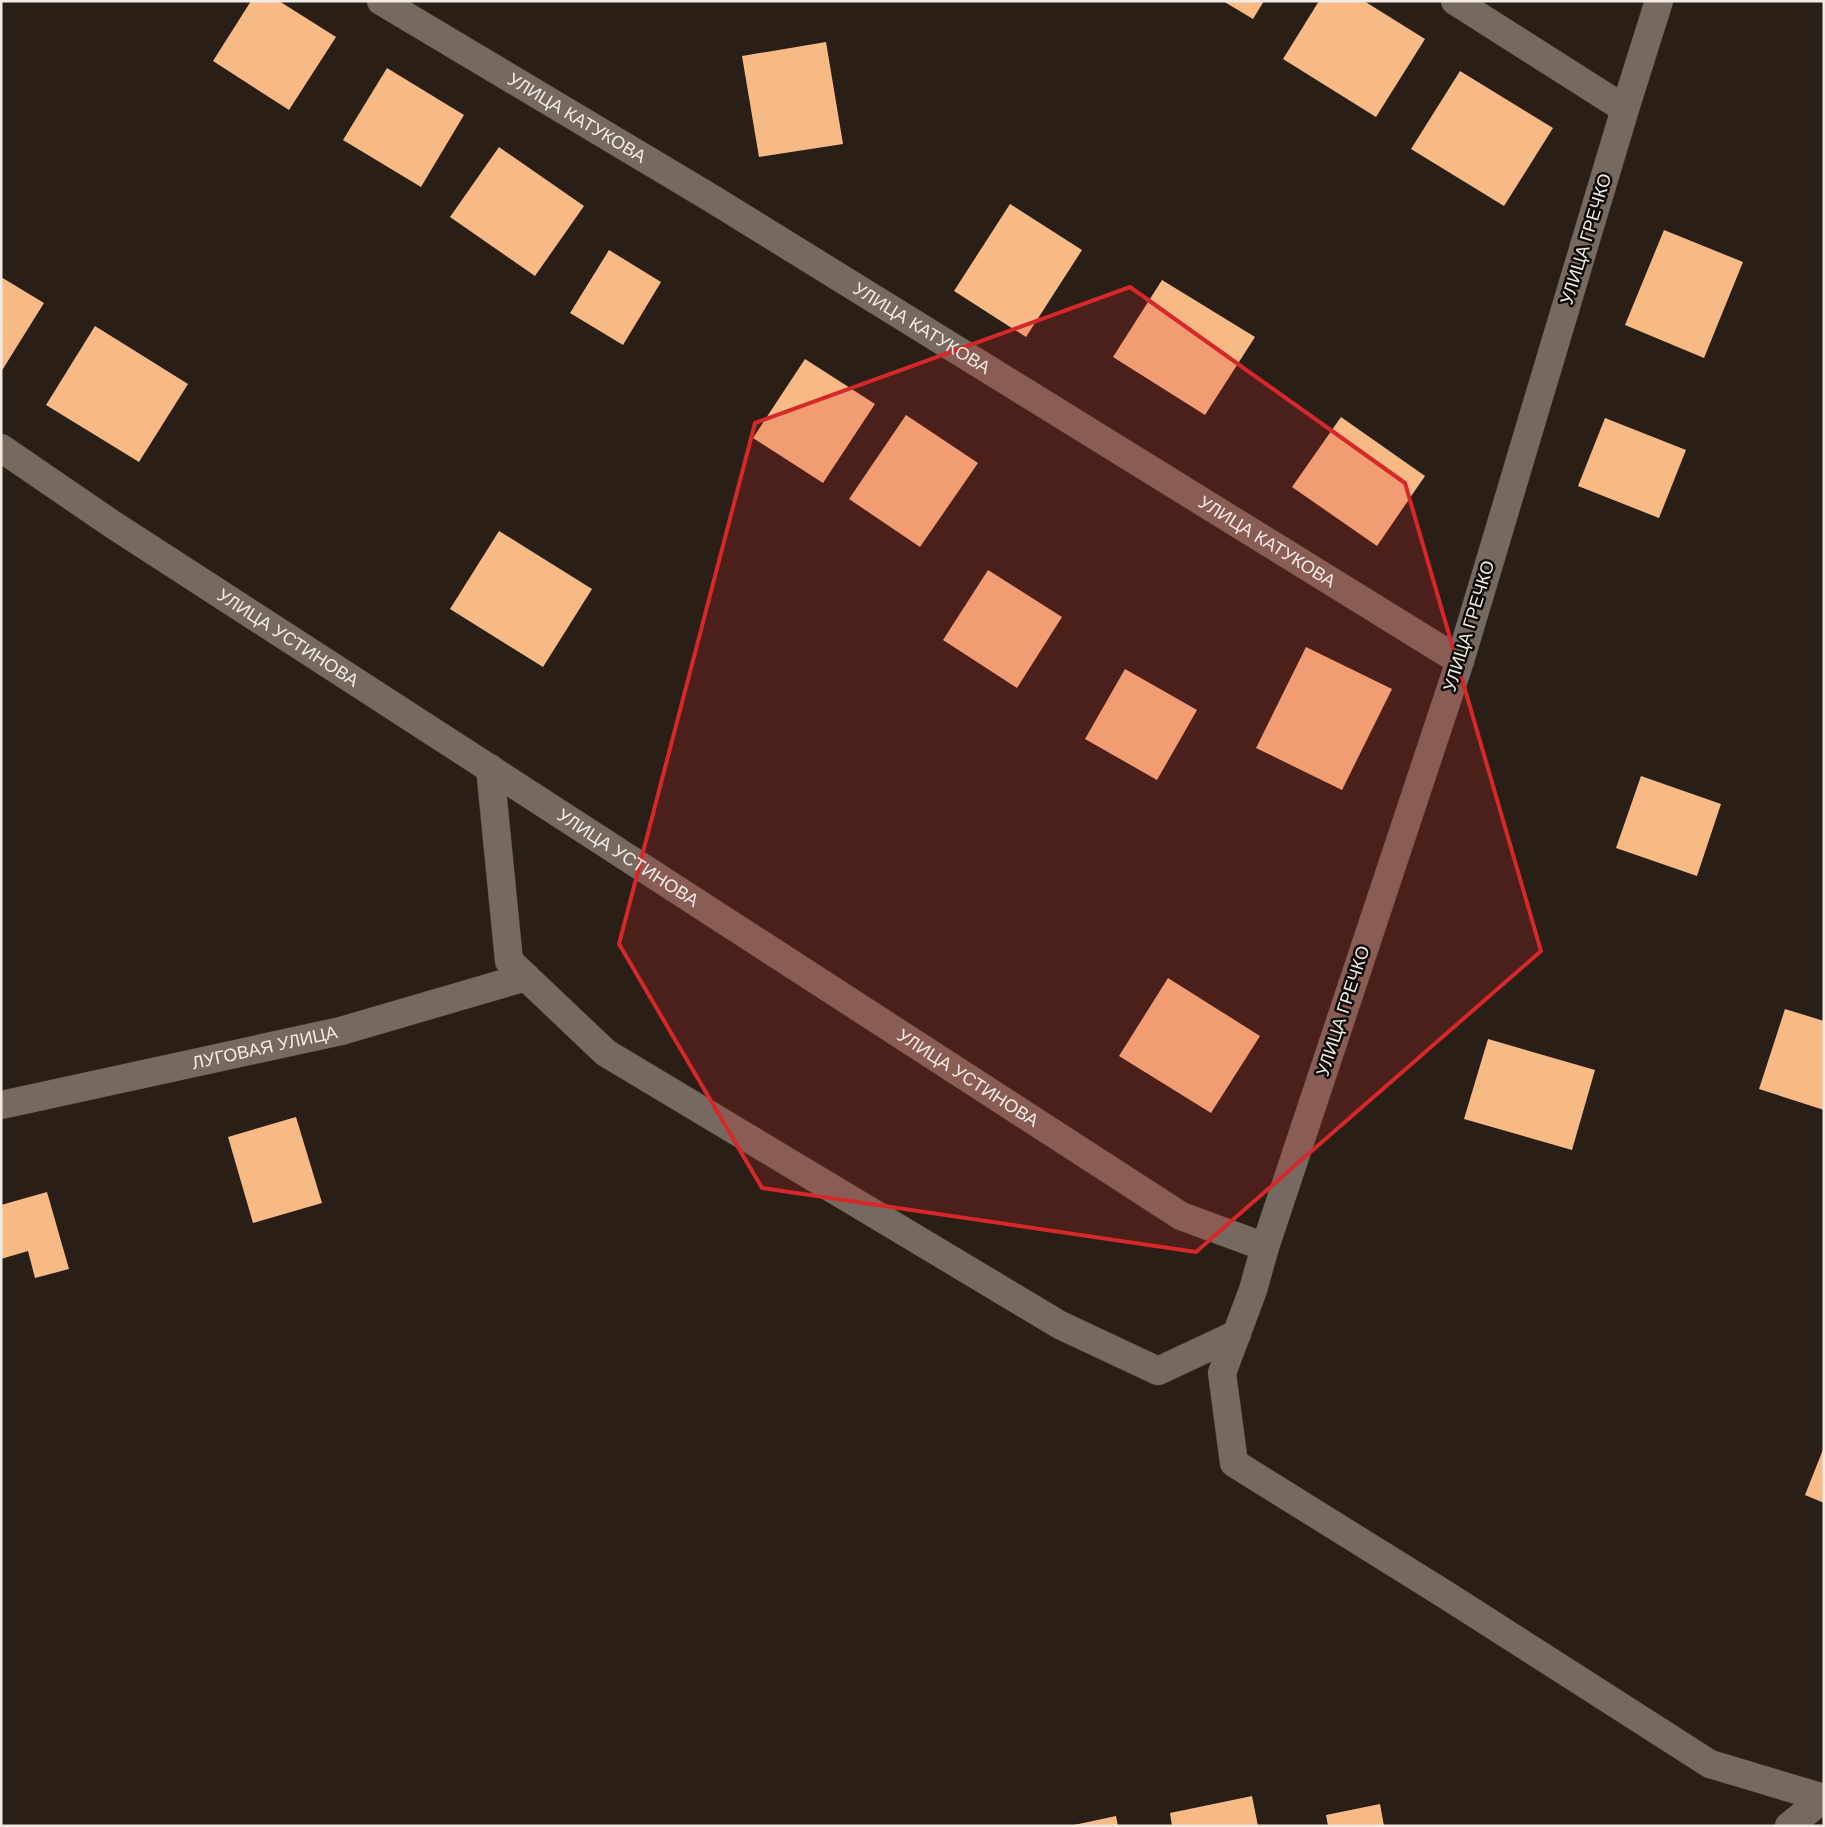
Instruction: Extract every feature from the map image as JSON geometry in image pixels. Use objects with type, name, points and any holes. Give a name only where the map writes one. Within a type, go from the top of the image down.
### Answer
[{"type":"street","name":"УЛИЦА КАТУКОВА","points":[[381,1],[711,198],[1460,661]]},
{"type":"street","points":[[1455,1],[1625,109]]},
{"type":"street","name":"УЛИЦА ГРЕЧКО","points":[[1659,1],[1460,661],[1265,1247],[1253,1290],[1222,1373],[1234,1463],[1446,1595],[1710,1764],[1824,1798]]},
{"type":"street","name":"УЛИЦА УСТИНОВА","points":[[1,448],[112,524],[1181,1216],[1265,1247]]},
{"type":"street","points":[[490,768],[509,961],[606,1053],[1060,1325],[1158,1371],[1237,1334]]},
{"type":"street","name":"ЛУГОВАЯ УЛИЦА","points":[[1,1105],[341,1031],[526,977]]},
{"type":"street","points":[[1789,1826],[1824,1798]]},
{"type":"highlighted area","points":[[1130,287],[1405,483],[1541,951],[1196,1252],[762,1188],[619,944],[755,423]]},
{"type":"building","points":[[251,1],[279,1],[336,37],[289,110],[213,61]]},
{"type":"building","points":[[1223,1],[1264,1],[1253,19]]},
{"type":"building","points":[[1319,1],[1364,1],[1425,39],[1376,117],[1283,59]]},
{"type":"building","points":[[826,42],[843,144],[759,157],[742,56]]},
{"type":"building","points":[[387,68],[464,115],[421,187],[343,140]]},
{"type":"building","points":[[1460,71],[1553,128],[1504,206],[1411,149]]},
{"type":"building","points":[[499,147],[584,206],[535,276],[450,217]]},
{"type":"building","points":[[1010,204],[1082,250],[1026,337],[954,291]]},
{"type":"building","points":[[1664,230],[1743,262],[1704,358],[1625,325]]},
{"type":"building","points":[[609,250],[661,282],[623,345],[570,313]]},
{"type":"building","points":[[1,277],[44,303],[1,372]]},
{"type":"building","points":[[1162,280],[1255,337],[1205,415],[1113,357]]},
{"type":"building","points":[[95,326],[188,384],[139,462],[46,405]]},
{"type":"building","points":[[805,359],[875,404],[823,483],[753,438]]},
{"type":"building","points":[[906,415],[978,463],[920,547],[849,499]]},
{"type":"building","points":[[1341,417],[1425,476],[1377,546],[1292,487]]},
{"type":"building","points":[[1605,418],[1686,450],[1659,518],[1578,486]]},
{"type":"building","points":[[499,531],[592,589],[543,667],[450,609]]},
{"type":"building","points":[[988,570],[1062,617],[1017,688],[943,640]]},
{"type":"building","points":[[1306,647],[1392,689],[1342,790],[1256,748]]},
{"type":"building","points":[[1125,669],[1197,710],[1157,780],[1085,739]]},
{"type":"building","points":[[1641,776],[1721,804],[1697,876],[1616,848]]},
{"type":"building","points":[[1168,978],[1260,1036],[1211,1113],[1119,1056]]},
{"type":"building","points":[[1785,1009],[1824,1021],[1824,1110],[1759,1089]]},
{"type":"building","points":[[1488,1039],[1595,1070],[1572,1150],[1464,1119]]},
{"type":"building","points":[[296,1117],[322,1203],[253,1223],[228,1137]]},
{"type":"building","points":[[47,1192],[69,1269],[35,1278],[28,1251],[1,1259],[1,1205]]},
{"type":"building","points":[[1824,1447],[1824,1503],[1805,1495]]},
{"type":"building","points":[[1252,1796],[1258,1826],[1172,1826],[1170,1813]]},
{"type":"building","points":[[1380,1804],[1384,1826],[1328,1826],[1326,1815]]},
{"type":"building","points":[[1116,1816],[1118,1826],[1074,1826],[1074,1825]]}]
